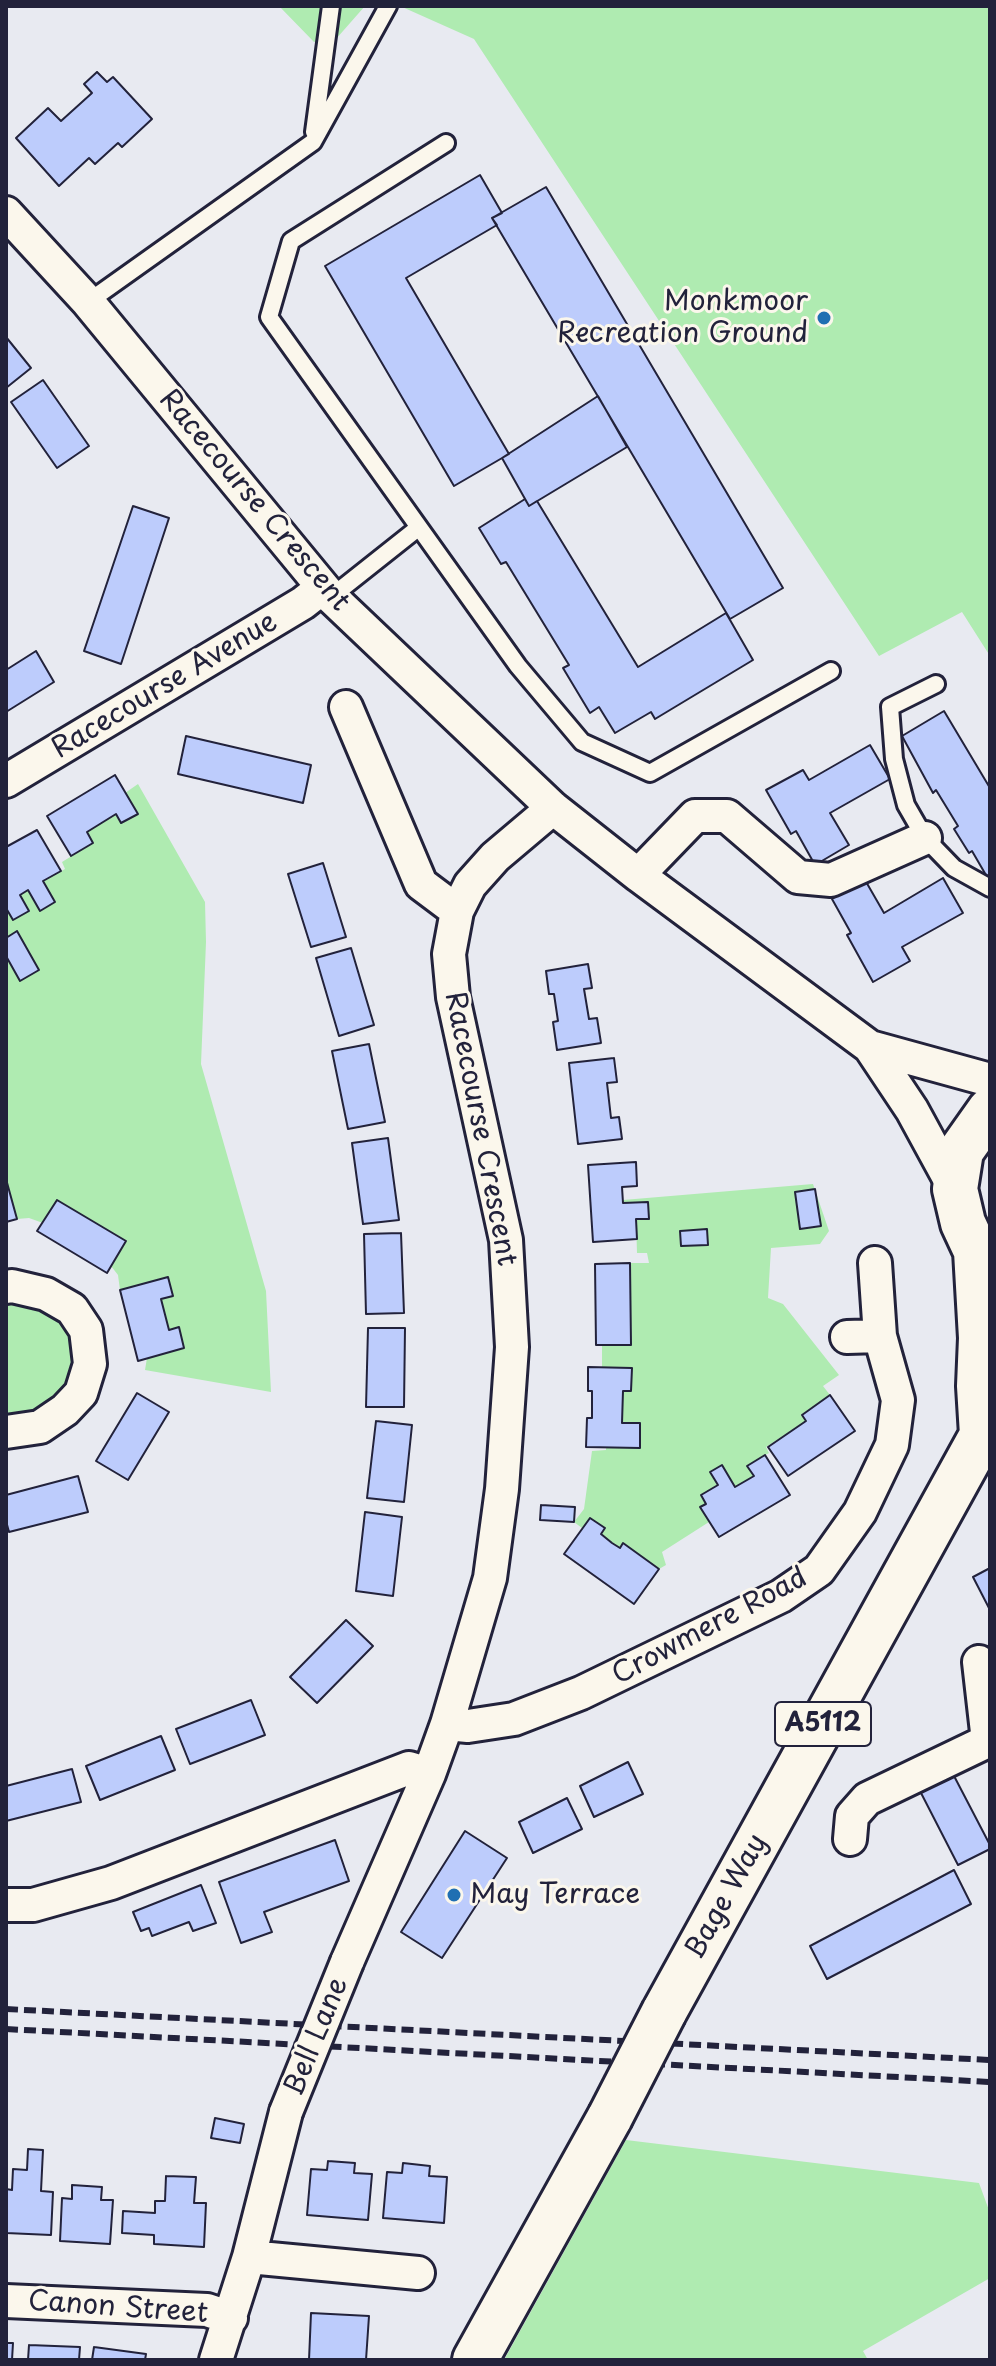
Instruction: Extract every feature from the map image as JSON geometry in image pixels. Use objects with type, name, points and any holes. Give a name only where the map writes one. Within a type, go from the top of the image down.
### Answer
[{"type":"main road","name":"A5112","points":[[983,1260],[963,1223],[955,1189],[961,1151],[990,1110]]},
{"type":"main road","name":"Bage Way","points":[[475,2360],[986,1430],[979,1386],[983,1260]]},
{"type":"street","name":"Racecourse Crescent","points":[[6,213],[88,302],[326,592],[553,808],[870,1047],[912,1110],[955,1189]]},
{"type":"street","name":"Racecourse Avenue","points":[[6,781],[326,592]]},
{"type":"street","points":[[346,707],[421,884],[457,911]]},
{"type":"street","name":"Racecourse Crescent","points":[[447,1724],[490,1578],[502,1489],[512,1347],[506,1240],[453,997],[449,954],[457,911],[470,885],[495,857],[553,808]]},
{"type":"street","points":[[638,875],[695,816],[727,816],[798,877],[831,880],[925,838]]},
{"type":"street","name":"Racecourse Crescent","points":[[870,1047],[990,1080]]},
{"type":"street","name":"Crowmere Road","points":[[447,1724],[468,1726],[514,1719],[581,1693],[781,1596],[819,1570],[860,1512],[892,1445],[898,1400],[880,1336],[875,1263]]},
{"type":"street","points":[[6,1287],[46,1294],[72,1309],[86,1330],[90,1364],[81,1393],[65,1410],[40,1427],[6,1432]]},
{"type":"street","points":[[847,1337],[880,1336]]},
{"type":"street","points":[[850,1839],[852,1816],[867,1799],[989,1741],[979,1662]]},
{"type":"street","name":"Bell Lane","points":[[216,2360],[249,2257],[286,2112],[429,1774],[447,1724]]},
{"type":"street","points":[[6,1905],[33,1905],[111,1883],[409,1768],[429,1774]]},
{"type":"street","points":[[249,2257],[418,2273]]},
{"type":"street","name":"Canon Street","points":[[6,2301],[207,2310],[231,2318]]},
{"type":"lane","points":[[313,142],[331,6]]},
{"type":"lane","points":[[88,302],[313,142],[388,6]]},
{"type":"lane","points":[[446,143],[291,241],[269,317],[518,666],[582,742],[650,773],[831,671]]},
{"type":"lane","points":[[326,592],[418,528]]},
{"type":"lane","points":[[936,684],[890,707],[894,759],[906,805],[925,838],[954,868],[990,888]]},
{"type":"green space","points":[[279,6],[365,6],[336,39],[314,42]]},
{"type":"green space","name":"Monkmoor Recreation Ground","points":[[400,6],[990,6],[990,656],[962,612],[879,656],[474,39]]},
{"type":"green space","points":[[138,784],[205,902],[201,1064],[266,1291],[271,1392],[145,1370],[147,1358],[184,1348],[179,1328],[169,1330],[161,1299],[173,1295],[168,1278],[120,1290],[118,1275],[111,1266],[126,1241],[57,1200],[43,1223],[29,1218],[17,1219],[6,1179],[6,908],[28,911],[20,895],[28,890],[40,910],[55,902],[43,881],[65,869],[62,862],[93,843],[87,832],[116,814],[122,823],[137,814],[125,793]]},
{"type":"green space","points":[[813,1184],[829,1231],[820,1244],[771,1248],[768,1298],[783,1304],[839,1375],[823,1386],[830,1395],[802,1414],[806,1421],[766,1447],[769,1453],[748,1465],[754,1476],[735,1487],[722,1465],[710,1472],[718,1485],[706,1504],[709,1522],[662,1552],[666,1565],[659,1569],[623,1544],[620,1548],[612,1543],[590,1518],[582,1528],[574,1522],[584,1509],[592,1451],[606,1450],[606,1447],[640,1448],[640,1423],[622,1423],[623,1391],[631,1391],[631,1368],[602,1367],[602,1345],[631,1344],[630,1263],[649,1263],[647,1253],[637,1253],[636,1219],[649,1218],[648,1202],[623,1203],[623,1200]]},
{"type":"green space","points":[[6,1299],[53,1309],[71,1335],[75,1354],[64,1389],[36,1409],[21,1414],[6,1414]]},
{"type":"green space","points":[[626,2140],[979,2183],[990,2213],[990,2278],[863,2351],[868,2360],[504,2360]]},
{"type":"building","points":[[97,72],[107,82],[113,77],[152,119],[122,147],[118,143],[95,164],[89,158],[59,186],[16,138],[48,108],[61,121],[92,93],[84,84]]},
{"type":"building","points":[[480,175],[502,213],[492,218],[497,225],[406,278],[509,454],[454,486],[325,266]]},
{"type":"building","points":[[546,187],[783,588],[730,619],[492,218]]},
{"type":"building","points":[[6,337],[31,368],[6,388]]},
{"type":"building","points":[[43,380],[89,446],[57,468],[11,402]]},
{"type":"building","points":[[598,396],[627,447],[529,506],[502,458]]},
{"type":"building","points":[[525,499],[529,506],[537,501],[638,667],[726,613],[753,660],[655,719],[651,712],[615,733],[599,707],[590,713],[563,668],[569,665],[506,562],[501,564],[479,528]]},
{"type":"building","points":[[133,506],[169,518],[121,664],[84,651]]},
{"type":"building","points":[[36,651],[54,682],[6,712],[6,670]]},
{"type":"building","points":[[944,711],[990,788],[990,882],[972,851],[969,853],[954,829],[958,826],[936,790],[933,793],[902,736]]},
{"type":"building","points":[[186,736],[311,765],[303,803],[178,774]]},
{"type":"building","points":[[870,745],[890,779],[830,813],[849,845],[815,865],[796,831],[791,834],[766,790],[803,770],[809,780]]},
{"type":"building","points":[[115,775],[138,814],[121,823],[116,814],[87,832],[93,843],[71,856],[47,816]]},
{"type":"building","points":[[37,830],[61,871],[43,881],[55,902],[40,911],[28,890],[20,895],[29,911],[13,920],[6,908],[6,847]]},
{"type":"building","points":[[323,863],[346,937],[311,947],[288,874]]},
{"type":"building","points":[[943,878],[963,913],[902,947],[910,961],[873,982],[847,935],[851,933],[832,899],[865,880],[884,913]]},
{"type":"building","points":[[17,931],[39,970],[20,981],[6,956],[6,938]]},
{"type":"building","points":[[351,948],[374,1025],[339,1036],[316,958]]},
{"type":"building","points":[[588,964],[592,988],[584,989],[589,1019],[597,1018],[601,1043],[557,1050],[553,1022],[558,1021],[554,994],[549,994],[546,971]]},
{"type":"building","points":[[369,1044],[385,1122],[348,1129],[332,1051]]},
{"type":"building","points":[[614,1058],[617,1082],[607,1083],[611,1118],[619,1117],[622,1139],[578,1144],[569,1063]]},
{"type":"building","points":[[388,1138],[399,1220],[363,1224],[352,1143]]},
{"type":"building","points":[[636,1162],[637,1186],[622,1187],[623,1203],[648,1202],[649,1219],[636,1219],[637,1239],[593,1242],[588,1165]]},
{"type":"building","points":[[6,1179],[17,1219],[6,1222]]},
{"type":"building","points":[[815,1189],[821,1226],[800,1229],[795,1192]]},
{"type":"building","points":[[57,1200],[126,1241],[107,1273],[37,1231]]},
{"type":"building","points":[[707,1229],[708,1245],[681,1246],[680,1231]]},
{"type":"building","points":[[401,1233],[404,1313],[366,1314],[364,1234]]},
{"type":"building","points":[[630,1263],[631,1345],[596,1345],[595,1264]]},
{"type":"building","points":[[168,1277],[173,1296],[161,1299],[169,1330],[179,1327],[184,1348],[138,1361],[120,1290]]},
{"type":"building","points":[[368,1328],[405,1328],[404,1407],[366,1407]]},
{"type":"building","points":[[588,1367],[632,1368],[631,1391],[623,1391],[622,1423],[640,1423],[640,1448],[586,1447],[587,1418],[592,1418]]},
{"type":"building","points":[[137,1393],[169,1412],[128,1480],[96,1461]]},
{"type":"building","points":[[830,1395],[855,1431],[788,1476],[768,1447],[806,1421],[802,1415]]},
{"type":"building","points":[[376,1421],[412,1425],[404,1502],[367,1498]]},
{"type":"building","points":[[765,1455],[790,1495],[719,1537],[700,1507],[706,1504],[701,1495],[718,1485],[710,1472],[722,1465],[735,1487],[754,1476],[747,1466]]},
{"type":"building","points":[[78,1476],[88,1512],[9,1532],[6,1495]]},
{"type":"building","points":[[541,1505],[575,1507],[574,1522],[540,1520]]},
{"type":"building","points":[[365,1512],[402,1517],[393,1596],[356,1591]]},
{"type":"building","points":[[590,1518],[605,1528],[601,1534],[612,1543],[620,1548],[623,1543],[659,1569],[634,1604],[564,1554]]},
{"type":"building","points":[[990,1568],[990,1610],[973,1577]]},
{"type":"building","points":[[346,1620],[373,1646],[317,1703],[290,1677]]},
{"type":"building","points":[[251,1700],[265,1735],[190,1764],[176,1729]]},
{"type":"building","points":[[161,1736],[175,1770],[100,1800],[86,1766]]},
{"type":"building","points":[[628,1762],[643,1794],[594,1817],[580,1786]]},
{"type":"building","points":[[72,1769],[81,1802],[6,1821],[6,1786]]},
{"type":"building","points":[[953,1774],[990,1845],[990,1849],[958,1865],[920,1791]]},
{"type":"building","points":[[567,1798],[582,1829],[533,1853],[519,1822]]},
{"type":"building","name":"May Terrace","points":[[465,1831],[507,1858],[442,1958],[401,1932]]},
{"type":"building","points":[[335,1840],[349,1881],[264,1912],[272,1932],[241,1943],[219,1882]]},
{"type":"building","points":[[954,1870],[971,1904],[827,1979],[810,1946]]},
{"type":"building","points":[[201,1885],[216,1923],[193,1931],[189,1922],[152,1936],[149,1928],[141,1931],[133,1912]]},
{"type":"building","points":[[215,2118],[244,2124],[240,2143],[211,2138]]},
{"type":"building","points":[[28,2149],[43,2150],[41,2191],[53,2192],[51,2235],[6,2233],[6,2189],[12,2190],[13,2169],[27,2170]]},
{"type":"building","points":[[328,2161],[355,2163],[354,2173],[372,2174],[368,2220],[307,2215],[311,2169],[327,2170]]},
{"type":"building","points":[[403,2163],[430,2166],[429,2176],[447,2177],[444,2223],[383,2218],[387,2172],[402,2173]]},
{"type":"building","points":[[166,2176],[196,2177],[194,2203],[206,2203],[204,2247],[154,2244],[154,2235],[122,2233],[123,2211],[155,2213],[155,2201],[165,2201]]},
{"type":"building","points":[[72,2185],[102,2187],[101,2200],[113,2200],[110,2244],[60,2241],[62,2198],[72,2199]]},
{"type":"building","points":[[311,2313],[369,2316],[366,2360],[309,2360]]},
{"type":"building","points":[[6,2343],[13,2343],[12,2360],[6,2360]]},
{"type":"building","points":[[29,2345],[80,2347],[79,2360],[28,2360]]},
{"type":"building","points":[[94,2347],[146,2354],[145,2360],[92,2360]]},
{"type":"railway","points":[[6,2009],[990,2060]]},
{"type":"railway","points":[[6,2029],[990,2082]]},
{"type":"place","name":"Monkmoor Recreation Ground","points":[[824,318]]},
{"type":"place","name":"May Terrace","points":[[454,1895]]}]
